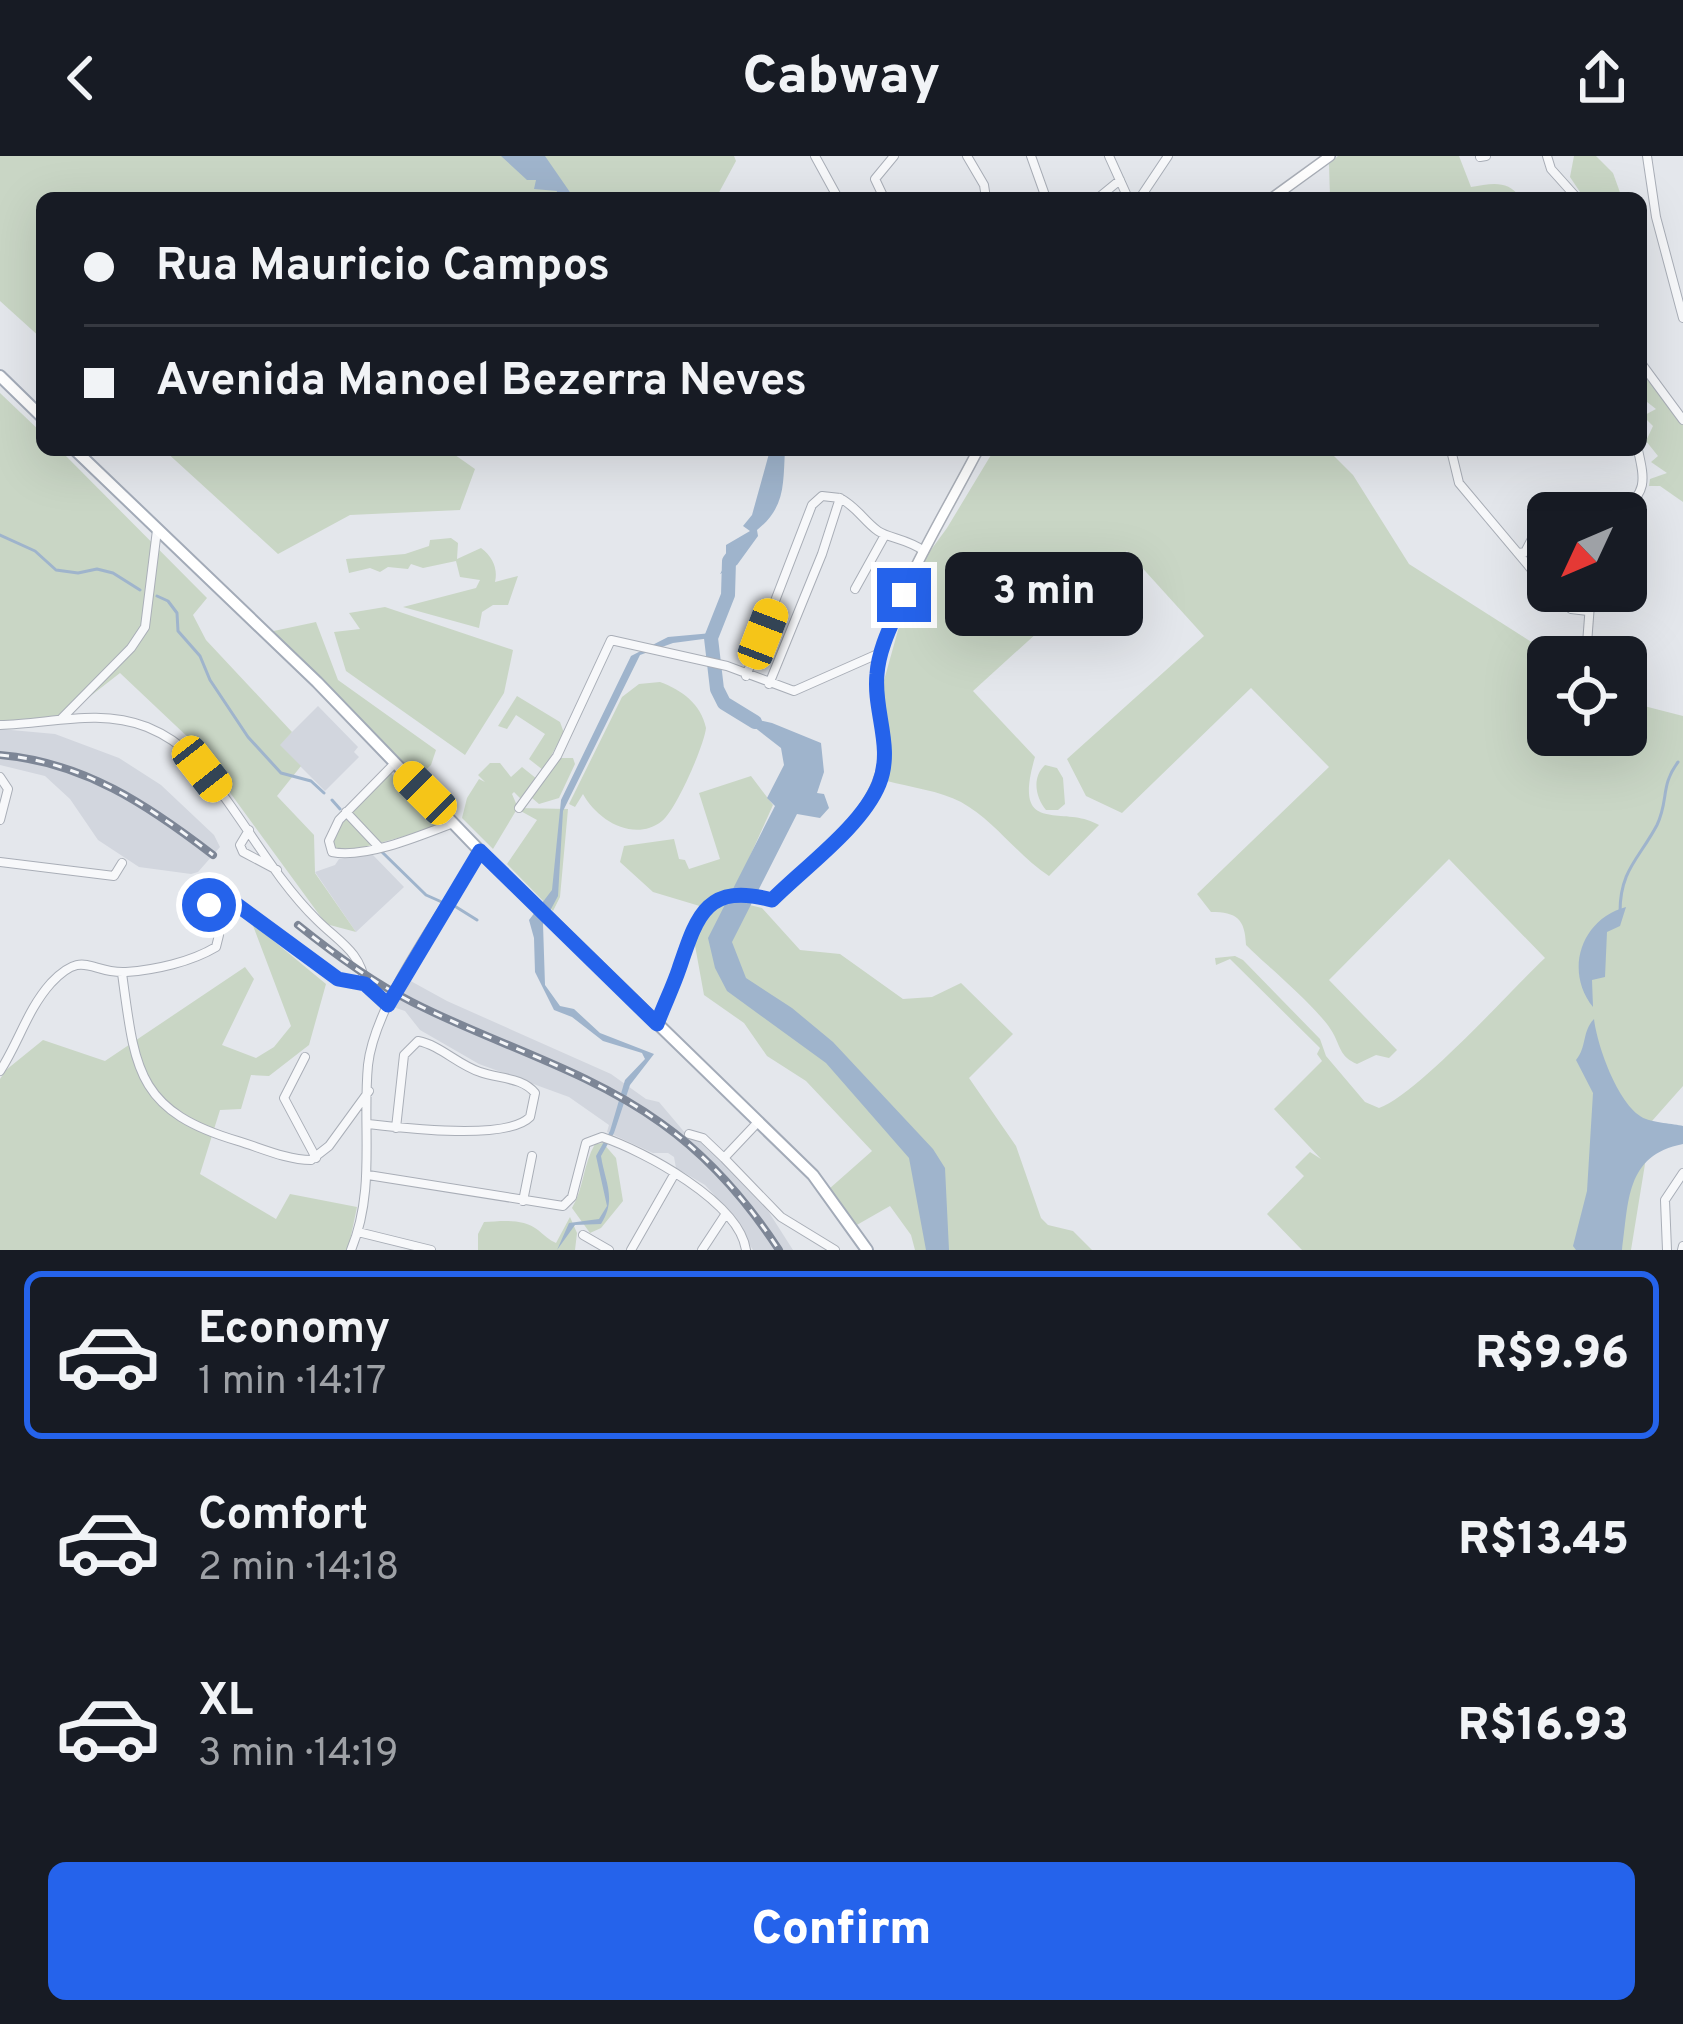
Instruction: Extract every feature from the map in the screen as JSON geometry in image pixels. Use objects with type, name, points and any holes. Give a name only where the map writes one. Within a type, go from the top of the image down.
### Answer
[{"type":"main road","points":[[0,376],[36,411]]},
{"type":"main road","points":[[81,456],[813,1175],[867,1250]]},
{"type":"street","points":[[814,156],[835,192]]},
{"type":"street","points":[[880,192],[875,183],[894,156]]},
{"type":"street","points":[[967,156],[985,192]]},
{"type":"street","points":[[1031,156],[1044,192]]},
{"type":"street","points":[[1109,156],[1125,192]]},
{"type":"street","points":[[1280,192],[1330,156]]},
{"type":"street","points":[[1547,156],[1572,192]]},
{"type":"street","points":[[1647,156],[1656,217],[1683,318]]},
{"type":"street","points":[[1144,192],[1164,158]]},
{"type":"street","points":[[1105,192],[1120,180]]},
{"type":"street","points":[[1647,371],[1683,420]]},
{"type":"street","points":[[657,1024],[704,908],[727,897],[772,900],[853,823],[878,788],[885,757],[877,692],[880,652],[975,456]]},
{"type":"street","points":[[1452,456],[1459,482],[1527,561]]},
{"type":"street","points":[[1639,456],[1645,484],[1642,492]]},
{"type":"street","points":[[746,676],[812,506],[822,496],[840,498],[885,535],[903,538],[925,552]]},
{"type":"street","points":[[769,684],[840,498]]},
{"type":"street","points":[[61,719],[131,648],[145,627],[157,530]]},
{"type":"street","points":[[855,589],[885,535]]},
{"type":"street","points":[[1521,553],[1527,543]]},
{"type":"street","points":[[1521,553],[1527,552]]},
{"type":"street","points":[[519,808],[557,756],[611,640],[727,666],[787,690],[803,688],[880,652]]},
{"type":"street","points":[[0,725],[116,719],[159,732],[190,755],[315,918],[362,962],[365,984]]},
{"type":"street","points":[[395,763],[346,812],[328,841],[332,852],[380,847],[455,823]]},
{"type":"street","points":[[0,777],[8,789],[0,820]]},
{"type":"street","points":[[346,812],[380,847]]},
{"type":"street","points":[[249,830],[240,845],[243,852],[278,871]]},
{"type":"street","points":[[351,1250],[368,1175],[368,1064],[388,1005],[480,851]]},
{"type":"street","points":[[0,862],[114,876],[122,863]]},
{"type":"street","points":[[0,1072],[22,1024],[62,973],[79,963],[122,973],[178,962],[216,947],[219,935],[208,899],[217,890],[338,979],[365,984],[388,1005]]},
{"type":"street","points":[[122,973],[139,1065],[160,1103],[173,1115],[222,1136],[303,1160],[316,1158],[329,1146],[370,1089]]},
{"type":"street","points":[[368,1124],[396,1128],[437,1130],[519,1126],[530,1117],[535,1093],[525,1084],[473,1070],[418,1041],[404,1055],[396,1128]]},
{"type":"street","points":[[305,1057],[280,1091],[316,1158]]},
{"type":"street","points":[[724,1158],[758,1122]]},
{"type":"street","points":[[689,1134],[703,1138],[781,1217],[835,1250]]},
{"type":"street","points":[[368,1175],[563,1206],[572,1196],[586,1143],[595,1137],[609,1139],[675,1173],[741,1233],[746,1250]]},
{"type":"street","points":[[523,1201],[532,1156]]},
{"type":"street","points":[[626,1250],[675,1173]]},
{"type":"street","points":[[1667,1250],[1665,1200],[1683,1173]]},
{"type":"street","points":[[702,1250],[724,1215]]},
{"type":"street","points":[[358,1232],[431,1250]]},
{"type":"street","points":[[583,1235],[609,1250]]},
{"type":"shaded area","points":[[318,706],[358,747],[354,752],[359,757],[325,791],[279,745]]},
{"type":"shaded area","points":[[0,729],[55,734],[119,758],[161,785],[214,835],[220,847],[191,874],[139,867],[98,840],[70,799],[45,776],[0,765]]},
{"type":"shaded area","points":[[371,853],[404,887],[356,932],[315,872],[339,859]]},
{"type":"shaded area","points":[[407,979],[611,1074],[646,1099],[659,1102],[686,1134],[705,1142],[763,1203],[793,1250],[753,1250],[729,1211],[705,1185],[676,1168],[668,1153],[653,1153],[607,1132],[609,1125],[569,1097],[479,1064],[420,1030],[405,1011],[393,1007]]},
{"type":"green space","points":[[0,156],[734,156],[736,161],[719,192],[36,192],[36,334],[0,301]]},
{"type":"green space","points":[[1338,156],[1459,156],[1471,187],[1504,185],[1516,192],[1330,192],[1329,164]]},
{"type":"green space","points":[[1574,156],[1596,156],[1613,173],[1620,192],[1580,192],[1570,177]]},
{"type":"green space","points":[[1647,379],[1683,425],[1683,502],[1660,486],[1649,486],[1650,479],[1667,473],[1651,462],[1658,456],[1647,442],[1653,426],[1647,414],[1656,409],[1647,402]]},
{"type":"green space","points":[[0,393],[36,427],[36,456],[66,456],[207,598],[193,615],[206,640],[292,732],[280,745],[301,766],[277,796],[314,835],[315,873],[356,932],[326,924],[193,742],[120,673],[61,719],[0,726]]},
{"type":"green space","points":[[171,456],[457,456],[475,469],[460,510],[350,515],[278,554]]},
{"type":"green space","points":[[990,456],[1334,456],[1353,475],[1409,564],[1527,639],[1527,756],[1647,756],[1647,707],[1683,716],[1683,1086],[1652,1121],[1631,1250],[1302,1250],[1267,1214],[1304,1176],[1295,1167],[1310,1152],[1321,1159],[1274,1109],[1322,1061],[1317,1054],[1320,1048],[1230,959],[1216,965],[1215,958],[1235,956],[1243,960],[1320,1039],[1326,1056],[1365,1102],[1379,1108],[1439,1063],[1545,958],[1449,859],[1329,980],[1397,1050],[1389,1058],[1376,1055],[1357,1064],[1348,1058],[1319,1014],[1246,945],[1238,919],[1211,912],[1197,894],[1329,767],[1251,688],[1122,813],[1086,796],[1067,759],[1204,636],[1127,551],[973,691],[1035,757],[1029,783],[1035,809],[1099,825],[1049,876],[961,802],[887,781],[883,684],[914,573]]},
{"type":"green space","points":[[451,538],[458,543],[457,559],[481,548],[485,552],[495,568],[495,582],[518,576],[508,605],[493,605],[482,612],[479,628],[403,607],[476,588],[480,580],[460,577],[456,561],[349,573],[346,559],[405,554],[429,546],[430,540]]},
{"type":"green space","points":[[385,607],[513,650],[504,693],[465,755],[346,671],[334,632],[360,629],[349,613]]},
{"type":"green space","points":[[316,622],[338,680],[436,750],[431,765],[418,777],[269,632]]},
{"type":"green space","points":[[660,682],[689,699],[706,728],[689,777],[668,815],[651,827],[628,829],[607,820],[583,794],[575,807],[569,804],[622,697],[639,684]]},
{"type":"green space","points":[[517,696],[560,722],[564,733],[543,770],[529,759],[545,734],[516,715],[507,729],[498,726]]},
{"type":"green space","points":[[559,758],[573,758],[575,764],[559,798],[539,804],[512,794],[518,808],[568,809],[560,897],[553,911],[507,864],[537,820],[517,809],[493,849],[462,818],[479,779],[485,782],[478,775],[490,763],[500,763],[511,777],[522,767],[537,779]]},
{"type":"green space","points":[[1045,765],[1057,768],[1063,778],[1065,804],[1058,810],[1046,810],[1037,793],[1038,775]]},
{"type":"green space","points":[[387,769],[443,826],[338,854],[329,844],[346,811]]},
{"type":"green space","points":[[751,776],[773,805],[737,885],[703,907],[653,892],[620,862],[624,846],[674,839],[679,859],[689,869],[720,859],[699,793]]},
{"type":"green space","points":[[721,898],[762,908],[800,950],[840,954],[903,999],[932,997],[961,983],[1013,1034],[969,1078],[1016,1146],[1041,1218],[1048,1225],[1073,1231],[1092,1250],[915,1250],[911,1235],[890,1206],[855,1226],[829,1189],[872,1151],[806,1081],[767,1056],[744,1023],[704,995],[694,940]]},
{"type":"green space","points":[[252,923],[326,984],[309,1045],[269,1076],[251,1075],[241,1109],[220,1110],[200,1174],[276,1219],[290,1194],[357,1207],[348,1250],[0,1250],[0,1079],[6,1070],[43,1040],[105,1061],[245,967],[254,979],[222,1045],[256,1058],[274,1047],[291,1026]]},
{"type":"green space","points":[[603,1143],[616,1158],[623,1201],[601,1228],[590,1233],[572,1208],[591,1152],[595,1144]]},
{"type":"green space","points":[[570,1217],[577,1233],[575,1250],[478,1250],[484,1222],[526,1224],[556,1243]]},
{"type":"water","points":[[501,156],[545,156],[570,192],[534,189],[536,180],[527,180]]},
{"type":"water","points":[[768,456],[785,456],[778,503],[737,565],[720,574],[726,564],[726,545],[750,531],[743,526],[752,515]]},
{"type":"water","points":[[712,633],[711,638],[673,643],[640,655],[563,811],[558,896],[543,924],[545,985],[560,1006],[574,1009],[600,1033],[654,1054],[630,1085],[601,1156],[608,1190],[608,1206],[606,1215],[601,1224],[575,1225],[557,1250],[569,1223],[599,1219],[607,1206],[596,1156],[610,1131],[625,1080],[645,1059],[642,1053],[603,1041],[572,1017],[554,1010],[535,972],[529,920],[552,890],[561,800],[631,656],[668,637]]},
{"type":"water","points":[[740,716],[821,743],[824,772],[817,793],[824,794],[829,808],[820,818],[797,814],[732,942],[746,978],[833,1042],[933,1149],[945,1168],[949,1250],[926,1250],[909,1158],[826,1063],[727,991],[715,968],[708,938],[775,806],[767,798],[784,765],[781,748]]},
{"type":"water","points":[[1626,907],[1620,926],[1607,932],[1605,977],[1592,980],[1593,1007],[1580,978],[1582,948],[1598,923]]},
{"type":"water","points":[[1594,1019],[1605,1059],[1627,1103],[1646,1119],[1683,1126],[1683,1144],[1650,1158],[1633,1183],[1622,1250],[1576,1250],[1573,1246],[1587,1191],[1593,1093],[1576,1060]]},
{"type":"waterway","points":[[0,535],[35,551],[56,570],[97,569],[140,590]]},
{"type":"waterway","points":[[735,553],[729,561],[728,595],[711,638],[717,689],[724,703],[755,722]]},
{"type":"waterway","points":[[157,596],[177,613],[178,631],[200,656],[210,680],[248,737],[281,773],[311,781],[324,793]]},
{"type":"waterway","points":[[1620,912],[1627,875],[1657,825],[1678,762]]},
{"type":"waterway","points":[[332,800],[340,809]]},
{"type":"waterway","points":[[382,852],[426,895],[444,903]]},
{"type":"waterway","points":[[453,905],[477,920]]},
{"type":"railway","points":[[0,755],[60,767],[114,789],[213,855]]},
{"type":"railway","points":[[298,925],[397,994],[602,1087],[661,1123],[726,1181],[779,1250]]},
{"type":"route","points":[[209,905],[209,895],[217,890],[338,979],[365,984],[388,1005],[480,851],[657,1024],[704,908],[722,897],[772,900],[869,804],[885,757],[876,675],[880,652],[904,595]]}]
